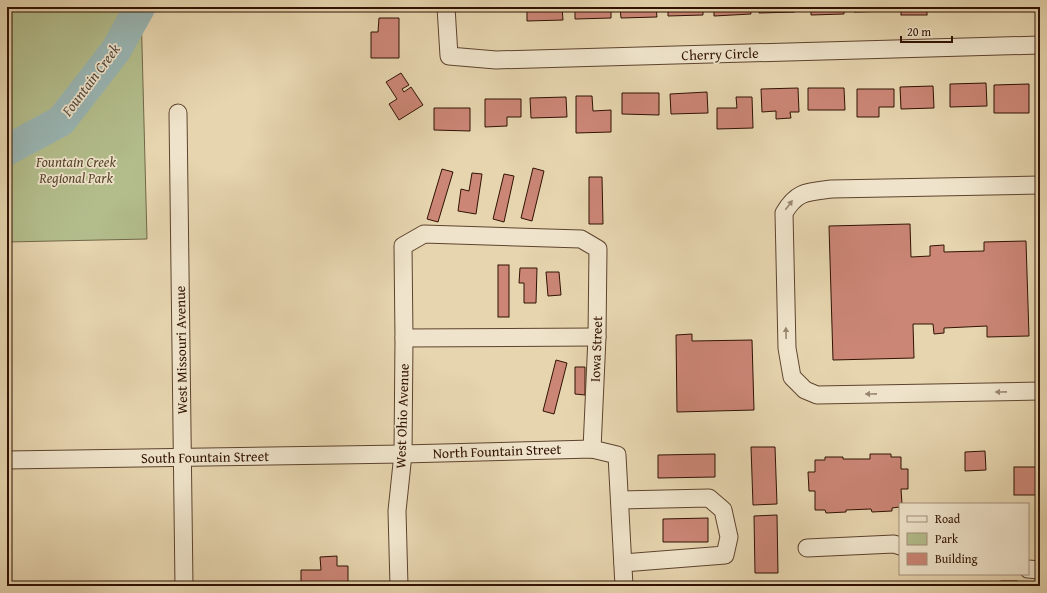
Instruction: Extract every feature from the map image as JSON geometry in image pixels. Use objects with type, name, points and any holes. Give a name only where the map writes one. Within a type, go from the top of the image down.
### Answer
[{"type":"street","name":"Cherry Circle","points":[[446,7],[449,56],[496,60],[1040,45]]},
{"type":"street","name":"West Missouri Avenue","points":[[178,113],[184,586]]},
{"type":"street","points":[[1040,185],[832,189],[808,192],[791,201],[784,213],[787,348],[792,377],[805,390],[817,395],[1040,391]]},
{"type":"street","name":"Iowa Street","points":[[403,246],[424,234],[581,238],[598,249],[597,337],[592,449]]},
{"type":"street","name":"West Ohio Avenue","points":[[399,586],[397,511],[403,454],[403,246]]},
{"type":"street","points":[[404,338],[597,337]]},
{"type":"street","name":"North Fountain Street","points":[[403,454],[592,449],[617,455],[620,500]]},
{"type":"street","name":"South Fountain Street","points":[[7,460],[403,454]]},
{"type":"street","points":[[623,563],[725,555],[729,537],[723,510],[709,498],[620,500],[624,586]]},
{"type":"street","points":[[807,548],[894,544],[899,546]]},
{"type":"street","points":[[1029,569],[1040,570]]},
{"type":"green space","name":"Fountain Creek Regional Park","points":[[7,7],[141,7],[147,239],[7,242]]},
{"type":"building","points":[[527,7],[562,7],[563,20],[527,21]]},
{"type":"building","points":[[575,7],[611,7],[611,18],[575,19]]},
{"type":"building","points":[[620,7],[656,7],[657,17],[621,18]]},
{"type":"building","points":[[668,7],[703,7],[703,15],[668,16]]},
{"type":"building","points":[[714,7],[750,7],[751,14],[714,16]]},
{"type":"building","points":[[759,7],[794,7],[795,12],[759,13]]},
{"type":"building","points":[[811,7],[844,7],[844,14],[811,15]]},
{"type":"building","points":[[854,7],[890,7],[890,11],[854,12]]},
{"type":"building","points":[[901,7],[927,7],[927,15],[901,15]]},
{"type":"building","points":[[949,7],[982,7],[982,9],[949,9]]},
{"type":"building","points":[[379,18],[399,18],[399,58],[371,58],[371,32],[378,32]]},
{"type":"building","points":[[401,73],[409,85],[402,89],[404,92],[411,87],[423,105],[399,120],[389,104],[397,99],[386,82]]},
{"type":"building","points":[[986,83],[987,106],[950,107],[950,84]]},
{"type":"building","points":[[1029,84],[1029,113],[994,113],[994,85]]},
{"type":"building","points":[[933,86],[934,108],[901,109],[900,87]]},
{"type":"building","points":[[798,88],[799,112],[790,112],[791,118],[776,119],[776,111],[762,112],[761,89]]},
{"type":"building","points":[[808,88],[844,88],[845,110],[808,110]]},
{"type":"building","points":[[857,89],[894,89],[894,107],[879,107],[879,117],[857,117]]},
{"type":"building","points":[[707,92],[708,113],[671,114],[670,94]]},
{"type":"building","points":[[622,93],[659,93],[659,115],[622,114]]},
{"type":"building","points":[[576,96],[592,96],[593,111],[611,110],[611,132],[576,133]]},
{"type":"building","points":[[566,97],[567,117],[531,118],[530,98]]},
{"type":"building","points":[[736,97],[752,97],[753,128],[717,129],[717,108],[737,108]]},
{"type":"building","points":[[485,99],[521,99],[521,117],[507,117],[507,126],[485,127]]},
{"type":"building","points":[[434,108],[470,108],[470,131],[434,130]]},
{"type":"building","points":[[533,168],[544,171],[532,221],[521,218]]},
{"type":"building","points":[[442,169],[453,172],[438,222],[427,219]]},
{"type":"building","points":[[472,173],[482,174],[476,214],[458,211],[461,189],[469,191]]},
{"type":"building","points":[[504,174],[514,176],[504,222],[493,219]]},
{"type":"building","points":[[589,177],[602,177],[603,224],[589,224]]},
{"type":"building","points":[[910,224],[911,257],[930,256],[930,246],[944,245],[944,252],[984,251],[984,242],[1026,241],[1029,336],[987,337],[987,326],[944,328],[944,333],[934,334],[933,324],[913,324],[914,358],[833,360],[829,226]]},
{"type":"building","points":[[498,265],[509,265],[509,317],[498,317]]},
{"type":"building","points":[[520,268],[537,268],[536,303],[524,303],[524,283],[519,283]]},
{"type":"building","points":[[546,272],[559,272],[561,295],[548,296]]},
{"type":"building","points":[[692,334],[692,341],[752,340],[754,410],[677,412],[676,335]]},
{"type":"building","points":[[556,360],[567,363],[554,414],[543,411]]},
{"type":"building","points":[[575,367],[585,367],[585,395],[575,394]]},
{"type":"building","points":[[751,447],[775,447],[777,504],[753,505]]},
{"type":"building","points":[[985,451],[986,470],[965,471],[965,452]]},
{"type":"building","points":[[715,454],[715,477],[658,478],[658,455]]},
{"type":"building","points":[[870,454],[891,454],[891,457],[901,457],[901,469],[908,469],[908,489],[901,489],[902,503],[899,503],[899,507],[892,508],[892,511],[872,512],[871,509],[846,510],[846,512],[826,513],[825,510],[815,510],[815,491],[809,491],[808,472],[815,472],[815,460],[825,460],[825,457],[870,459]]},
{"type":"building","points":[[1014,467],[1040,467],[1040,495],[1014,495]]},
{"type":"building","points":[[777,515],[778,573],[755,573],[754,516]]},
{"type":"building","points":[[708,518],[708,542],[663,542],[663,519]]},
{"type":"building","points":[[337,556],[337,566],[348,566],[348,586],[301,586],[301,570],[321,570],[320,557]]},
{"type":"building","points":[[1001,581],[1017,581],[1017,586],[1001,586]]},
{"type":"waterway","name":"Fountain Creek","points":[[7,150],[61,121],[116,50],[140,7]]}]
